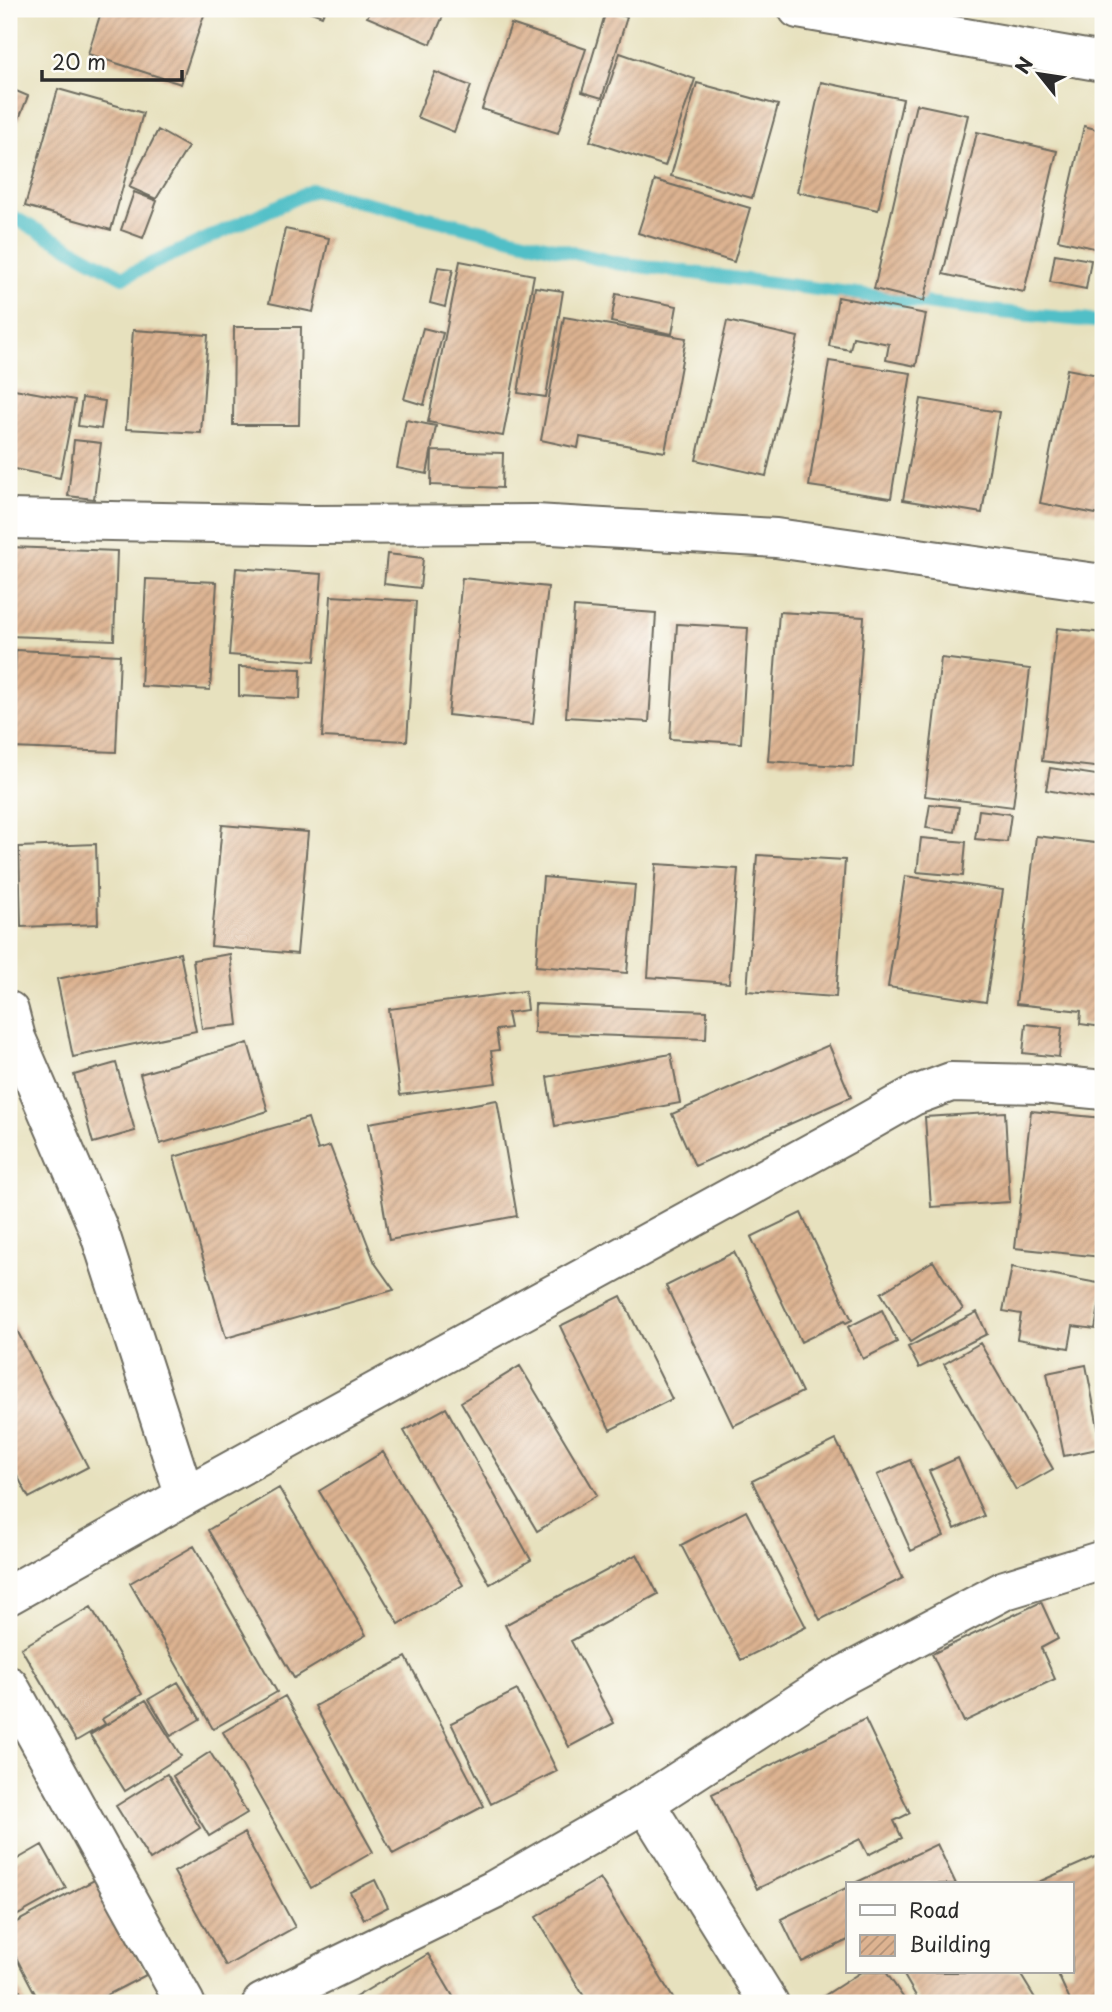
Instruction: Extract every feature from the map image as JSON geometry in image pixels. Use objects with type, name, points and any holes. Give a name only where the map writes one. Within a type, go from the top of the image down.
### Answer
[{"type":"street","points":[[798,9],[1103,62]]},
{"type":"street","points":[[9,519],[308,525],[535,524],[763,537],[1103,584]]},
{"type":"street","points":[[9,1011],[16,1038],[98,1228],[185,1496]]},
{"type":"street","points":[[9,1595],[913,1096],[951,1082],[1043,1084],[1103,1090]]},
{"type":"street","points":[[261,2003],[494,1890],[645,1803],[833,1681],[1005,1590],[1103,1560]]},
{"type":"street","points":[[9,1686],[185,2003]]},
{"type":"street","points":[[645,1803],[769,2003]]},
{"type":"building","points":[[102,9],[206,9],[181,84],[88,54]]},
{"type":"building","points":[[303,9],[325,9],[322,16]]},
{"type":"building","points":[[371,9],[446,9],[431,44],[367,17]]},
{"type":"building","points":[[522,9],[549,9],[545,18]]},
{"type":"building","points":[[606,11],[627,17],[602,98],[582,92]]},
{"type":"building","points":[[511,24],[586,49],[558,133],[482,109]]},
{"type":"building","points":[[620,53],[695,79],[665,166],[590,141]]},
{"type":"building","points":[[435,72],[471,86],[454,132],[417,117]]},
{"type":"building","points":[[821,82],[903,99],[878,210],[797,192]]},
{"type":"building","points":[[697,83],[778,105],[752,198],[671,176]]},
{"type":"building","points":[[9,88],[28,96],[9,144]]},
{"type":"building","points":[[58,89],[143,113],[111,230],[25,206]]},
{"type":"building","points":[[916,104],[968,115],[924,301],[874,289]]},
{"type":"building","points":[[1084,126],[1103,131],[1103,250],[1058,240]]},
{"type":"building","points":[[158,130],[188,147],[156,199],[129,187]]},
{"type":"building","points":[[977,132],[1057,151],[1024,292],[943,274]]},
{"type":"building","points":[[655,180],[750,208],[734,262],[638,233]]},
{"type":"building","points":[[134,192],[157,201],[143,238],[121,230]]},
{"type":"building","points":[[285,229],[329,238],[313,312],[269,303]]},
{"type":"building","points":[[1055,254],[1091,260],[1086,289],[1050,282]]},
{"type":"building","points":[[460,261],[534,275],[503,436],[428,422]]},
{"type":"building","points":[[438,267],[453,269],[445,307],[430,303]]},
{"type":"building","points":[[535,287],[563,291],[546,397],[518,393]]},
{"type":"building","points":[[616,294],[677,306],[672,334],[611,322]]},
{"type":"building","points":[[838,297],[926,314],[916,366],[886,360],[889,344],[853,337],[850,350],[829,346]]},
{"type":"building","points":[[564,317],[686,338],[665,452],[580,437],[578,448],[541,440]]},
{"type":"building","points":[[727,321],[798,337],[766,476],[696,460]]},
{"type":"building","points":[[234,327],[301,327],[299,425],[233,425]]},
{"type":"building","points":[[423,328],[443,333],[424,405],[404,399]]},
{"type":"building","points":[[133,330],[208,335],[201,433],[126,429]]},
{"type":"building","points":[[829,361],[911,373],[891,498],[809,486]]},
{"type":"building","points":[[1067,369],[1103,376],[1101,515],[1040,503]]},
{"type":"building","points":[[9,388],[75,400],[60,478],[9,468]]},
{"type":"building","points":[[82,398],[105,401],[101,429],[78,426]]},
{"type":"building","points":[[921,399],[999,412],[982,513],[903,500]]},
{"type":"building","points":[[406,420],[436,426],[427,474],[397,468]]},
{"type":"building","points":[[74,440],[101,443],[94,499],[68,496]]},
{"type":"building","points":[[432,451],[503,453],[502,488],[431,485]]},
{"type":"building","points":[[9,547],[117,551],[114,640],[9,636]]},
{"type":"building","points":[[387,554],[423,558],[420,588],[384,584]]},
{"type":"building","points":[[236,568],[322,574],[315,661],[229,655]]},
{"type":"building","points":[[462,578],[548,587],[533,724],[448,715]]},
{"type":"building","points":[[146,579],[217,582],[210,690],[141,686]]},
{"type":"building","points":[[331,596],[416,601],[407,741],[322,737]]},
{"type":"building","points":[[574,607],[656,613],[649,722],[566,717]]},
{"type":"building","points":[[779,612],[864,617],[853,767],[768,761]]},
{"type":"building","points":[[677,624],[748,628],[741,743],[670,739]]},
{"type":"building","points":[[1057,628],[1103,633],[1103,768],[1042,761]]},
{"type":"building","points":[[16,650],[120,655],[116,752],[12,748]]},
{"type":"building","points":[[941,658],[1030,669],[1013,807],[925,796]]},
{"type":"building","points":[[239,667],[301,669],[300,699],[239,696]]},
{"type":"building","points":[[1050,768],[1103,776],[1103,800],[1046,790]]},
{"type":"building","points":[[930,804],[959,807],[955,832],[926,828]]},
{"type":"building","points":[[979,810],[1011,814],[1007,842],[975,839]]},
{"type":"building","points":[[222,825],[308,832],[297,954],[211,946]]},
{"type":"building","points":[[1036,836],[1103,844],[1103,1027],[1080,1024],[1081,1011],[1016,1004]]},
{"type":"building","points":[[921,838],[966,842],[963,876],[917,872]]},
{"type":"building","points":[[96,844],[98,924],[21,927],[19,847]]},
{"type":"building","points":[[757,855],[845,860],[836,997],[747,991]]},
{"type":"building","points":[[656,864],[738,869],[729,983],[648,977]]},
{"type":"building","points":[[905,876],[1003,890],[986,1002],[888,987]]},
{"type":"building","points":[[543,877],[635,885],[627,973],[536,966]]},
{"type":"building","points":[[180,953],[196,1031],[73,1057],[57,979]]},
{"type":"building","points":[[230,954],[238,1025],[202,1029],[193,960]]},
{"type":"building","points":[[525,991],[527,1010],[507,1013],[510,1028],[496,1030],[499,1050],[491,1051],[496,1083],[400,1095],[389,1009]]},
{"type":"building","points":[[535,1004],[707,1011],[706,1039],[534,1033]]},
{"type":"building","points":[[1026,1024],[1062,1028],[1059,1057],[1023,1053]]},
{"type":"building","points":[[248,1043],[268,1111],[160,1144],[140,1074]]},
{"type":"building","points":[[829,1045],[851,1097],[695,1166],[672,1114]]},
{"type":"building","points":[[671,1054],[680,1103],[555,1126],[547,1077]]},
{"type":"building","points":[[116,1063],[135,1131],[93,1143],[74,1075]]},
{"type":"building","points":[[497,1100],[517,1216],[389,1240],[369,1123]]},
{"type":"building","points":[[1031,1111],[1103,1118],[1101,1257],[1015,1248]]},
{"type":"building","points":[[1005,1112],[1010,1202],[931,1207],[925,1117]]},
{"type":"building","points":[[308,1118],[318,1150],[330,1146],[375,1263],[394,1290],[226,1338],[174,1157]]},
{"type":"building","points":[[801,1213],[852,1320],[846,1323],[844,1321],[801,1342],[751,1237]]},
{"type":"building","points":[[734,1252],[802,1392],[733,1426],[666,1286]]},
{"type":"building","points":[[933,1261],[963,1309],[910,1342],[881,1293]]},
{"type":"building","points":[[1012,1267],[1103,1284],[1095,1329],[1073,1326],[1069,1348],[1017,1339],[1021,1314],[1003,1311]]},
{"type":"building","points":[[621,1296],[672,1399],[610,1430],[560,1326]]},
{"type":"building","points":[[882,1310],[897,1342],[863,1359],[848,1327]]},
{"type":"building","points":[[977,1312],[987,1334],[919,1368],[908,1347]]},
{"type":"building","points":[[9,1315],[88,1467],[29,1498],[9,1460]]},
{"type":"building","points":[[980,1343],[1053,1469],[1016,1490],[944,1364]]},
{"type":"building","points":[[1086,1365],[1102,1448],[1064,1456],[1047,1373]]},
{"type":"building","points":[[520,1366],[597,1495],[537,1531],[461,1402]]},
{"type":"building","points":[[446,1408],[531,1560],[490,1584],[404,1431]]},
{"type":"building","points":[[836,1440],[903,1578],[820,1620],[752,1481]]},
{"type":"building","points":[[383,1452],[463,1585],[399,1624],[319,1491]]},
{"type":"building","points":[[958,1458],[984,1516],[955,1529],[929,1471]]},
{"type":"building","points":[[910,1460],[944,1536],[911,1551],[877,1475]]},
{"type":"building","points":[[279,1488],[366,1635],[294,1678],[208,1530]]},
{"type":"building","points":[[746,1511],[806,1627],[741,1660],[681,1545]]},
{"type":"building","points":[[194,1546],[277,1692],[213,1729],[130,1583]]},
{"type":"building","points":[[637,1554],[658,1594],[571,1641],[614,1723],[569,1747],[505,1625]]},
{"type":"building","points":[[1041,1602],[1058,1639],[1041,1648],[1055,1679],[964,1722],[932,1654]]},
{"type":"building","points":[[91,1607],[142,1694],[102,1719],[105,1724],[76,1741],[21,1648]]},
{"type":"building","points":[[406,1657],[484,1806],[393,1854],[315,1706]]},
{"type":"building","points":[[178,1682],[200,1719],[171,1736],[149,1699]]},
{"type":"building","points":[[517,1690],[557,1771],[491,1804],[451,1723]]},
{"type":"building","points":[[285,1696],[373,1852],[311,1888],[223,1732]]},
{"type":"building","points":[[146,1700],[181,1756],[125,1791],[90,1735]]},
{"type":"building","points":[[865,1719],[910,1813],[894,1821],[902,1838],[868,1855],[860,1839],[757,1889],[712,1794]]},
{"type":"building","points":[[210,1752],[247,1813],[209,1836],[173,1776]]},
{"type":"building","points":[[167,1774],[200,1828],[150,1860],[116,1806]]},
{"type":"building","points":[[244,1833],[295,1927],[226,1966],[174,1872]]},
{"type":"building","points":[[937,1844],[955,1882],[857,1882]]},
{"type":"building","points":[[42,1845],[66,1888],[9,1920],[9,1864]]},
{"type":"building","points":[[1102,1854],[1103,2003],[1071,2003],[1058,1974],[1074,1974],[1074,1882],[1039,1882]]},
{"type":"building","points":[[600,1878],[676,2003],[588,2003],[536,1917]]},
{"type":"building","points":[[96,1879],[146,1975],[92,2003],[40,2003],[9,1944],[9,1926]]},
{"type":"building","points":[[375,1880],[388,1907],[364,1919],[350,1892]]},
{"type":"building","points":[[846,1888],[846,1941],[802,1962],[781,1919]]},
{"type":"building","points":[[428,1954],[457,2003],[349,2001]]},
{"type":"building","points":[[9,1969],[26,2003],[9,2003]]},
{"type":"building","points":[[858,1974],[887,1974],[907,2003],[813,2003]]},
{"type":"building","points":[[903,1974],[1020,1974],[1038,2003],[920,2003]]},
{"type":"waterway","points":[[9,215],[123,277],[313,190],[616,263],[980,310],[1103,322]]}]
